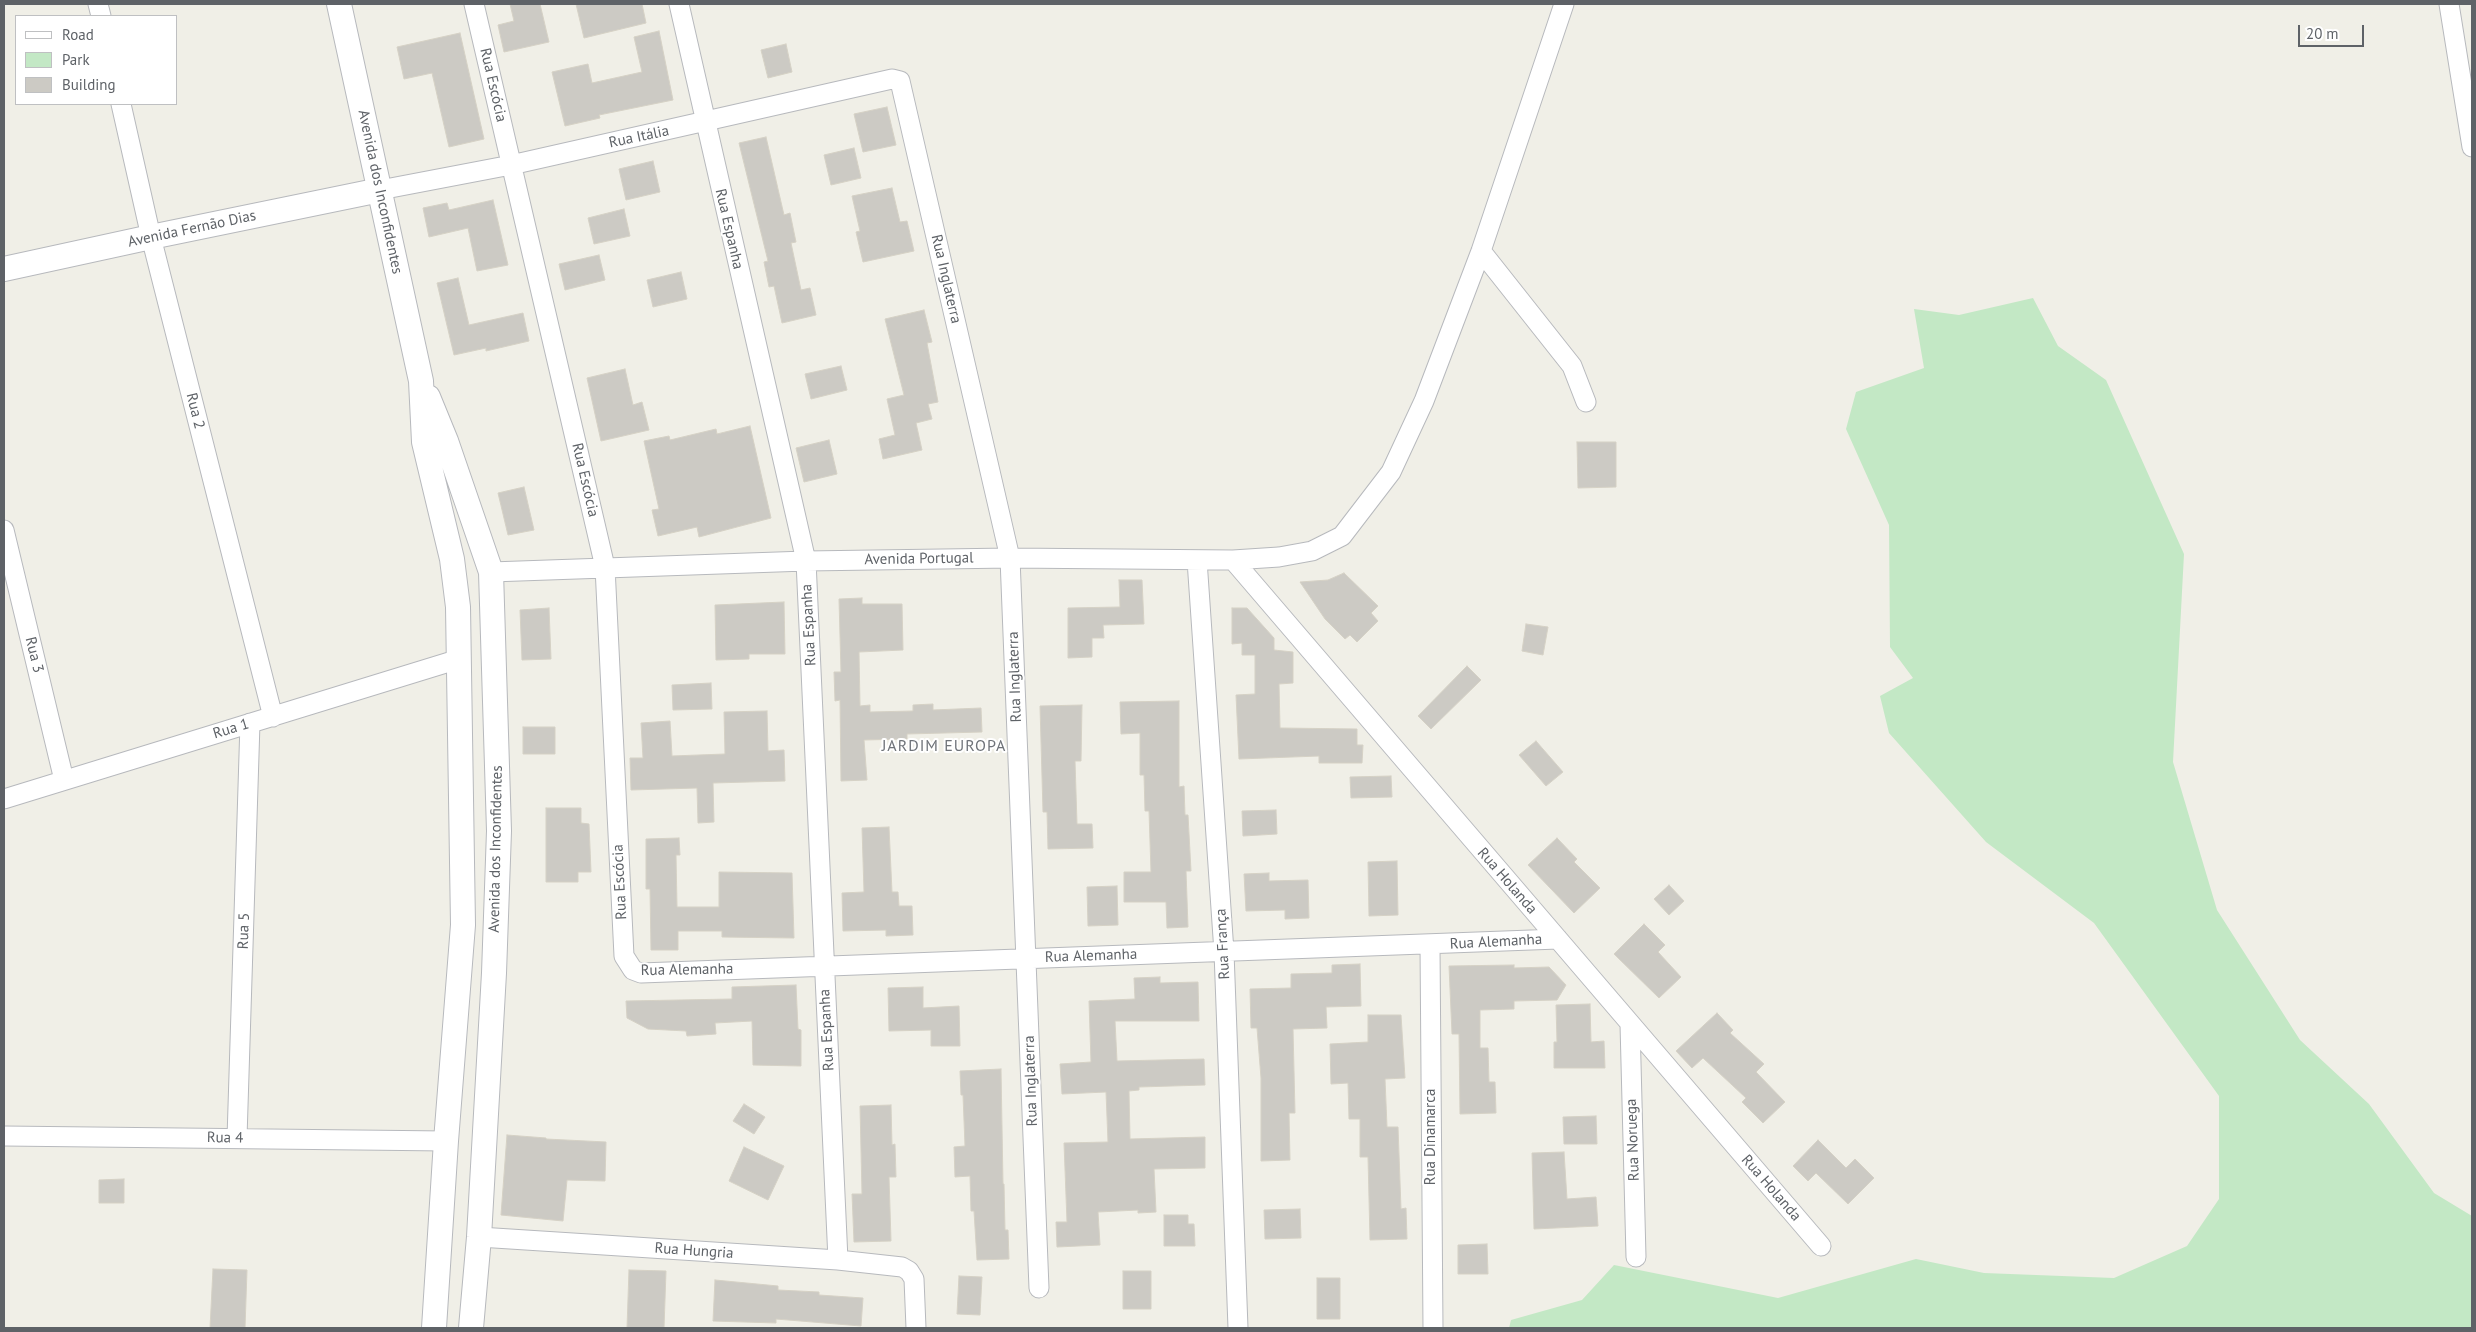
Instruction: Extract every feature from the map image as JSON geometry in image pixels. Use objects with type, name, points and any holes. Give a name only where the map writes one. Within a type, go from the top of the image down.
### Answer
[{"type":"street","name":"Avenida dos Inconfidentes","points":[[339,4],[421,381],[424,442],[452,559],[458,607],[463,925],[434,1328]]},
{"type":"street","name":"Rua Escócia","points":[[474,4],[606,567],[624,956],[628,965]]},
{"type":"street","name":"Rua Espanha","points":[[678,4],[806,561],[838,1260]]},
{"type":"street","points":[[1564,4],[1481,251],[1572,366],[1586,402]]},
{"type":"street","points":[[2449,4],[2472,147]]},
{"type":"street","name":"Rua Itália","points":[[380,190],[511,165],[897,79]]},
{"type":"street","name":"Rua Inglaterra","points":[[897,79],[901,85],[1010,558],[1039,1288]]},
{"type":"street","name":"Rua 2","points":[[121,105],[152,237],[273,717]]},
{"type":"street","name":"Avenida Fernão Dias","points":[[4,270],[380,190]]},
{"type":"street","name":"Avenida Portugal","points":[[491,572],[806,561],[1010,558],[1233,560],[1279,557],[1312,551],[1342,536],[1391,472],[1424,400],[1481,251]]},
{"type":"street","name":"Avenida dos Inconfidentes","points":[[421,381],[446,441],[491,572],[499,831],[494,973],[471,1328]]},
{"type":"street","name":"Rua 3","points":[[4,530],[64,780]]},
{"type":"street","name":"Rua França","points":[[1197,560],[1224,952],[1238,1328]]},
{"type":"street","name":"Rua Holanda","points":[[1233,560],[1821,1246]]},
{"type":"street","name":"Rua 1","points":[[4,799],[459,659]]},
{"type":"street","name":"Rua 5","points":[[238,1138],[250,723]]},
{"type":"street","name":"Rua Alemanha","points":[[628,965],[632,970],[641,973],[1026,958],[1430,946],[1558,939]]},
{"type":"street","name":"Rua Dinamarca","points":[[1430,946],[1433,1328]]},
{"type":"street","name":"Rua Noruega","points":[[1630,1024],[1636,1257]]},
{"type":"street","name":"Rua 4","points":[[4,1136],[446,1141]]},
{"type":"street","name":"Rua Hungria","points":[[478,1237],[838,1260],[902,1267],[910,1271],[914,1279],[916,1328]]},
{"type":"green space","points":[[2033,298],[2058,346],[2106,380],[2184,554],[2173,762],[2217,910],[2300,1040],[2369,1104],[2434,1193],[2472,1216],[2472,1328],[1509,1328],[1511,1320],[1582,1300],[1614,1265],[1778,1298],[1916,1259],[1984,1273],[2114,1278],[2187,1246],[2219,1199],[2219,1096],[2094,923],[1986,842],[1889,733],[1880,696],[1913,678],[1890,647],[1889,525],[1846,429],[1856,392],[1924,368],[1914,309],[1959,315]]},
{"type":"building","points":[[510,4],[540,4],[549,42],[504,52],[498,25],[514,21]]},
{"type":"building","points":[[576,4],[642,4],[646,23],[584,38]]},
{"type":"building","points":[[659,31],[673,100],[599,115],[600,118],[565,126],[552,72],[588,64],[592,83],[642,72],[634,37]]},
{"type":"building","points":[[460,33],[484,139],[449,147],[432,73],[404,79],[397,47]]},
{"type":"building","points":[[786,44],[792,72],[768,78],[761,50]]},
{"type":"building","points":[[887,107],[896,145],[863,152],[854,114]]},
{"type":"building","points":[[766,137],[784,215],[790,213],[796,242],[791,243],[801,290],[810,288],[816,315],[782,323],[774,286],[769,287],[764,262],[768,261],[739,143]]},
{"type":"building","points":[[854,148],[861,178],[831,185],[824,155]]},
{"type":"building","points":[[653,161],[660,192],[626,200],[619,169]]},
{"type":"building","points":[[892,188],[900,222],[907,221],[914,251],[863,262],[856,232],[860,231],[852,196]]},
{"type":"building","points":[[493,200],[508,265],[477,271],[468,228],[429,237],[423,208],[447,203],[449,210]]},
{"type":"building","points":[[624,209],[630,236],[594,244],[588,218]]},
{"type":"building","points":[[599,255],[605,280],[565,290],[559,264]]},
{"type":"building","points":[[681,272],[687,299],[653,307],[647,280]]},
{"type":"building","points":[[458,278],[469,325],[523,313],[529,341],[486,351],[486,348],[454,355],[437,283]]},
{"type":"building","points":[[924,310],[932,342],[927,343],[938,402],[928,404],[932,419],[916,423],[922,450],[883,459],[879,439],[895,435],[887,399],[904,395],[885,319]]},
{"type":"building","points":[[841,366],[847,390],[811,399],[805,374]]},
{"type":"building","points":[[625,369],[633,405],[642,402],[649,430],[601,441],[587,378]]},
{"type":"building","points":[[750,426],[771,518],[699,537],[697,527],[658,536],[652,510],[659,509],[644,441],[669,436],[670,440],[716,429],[717,434]]},
{"type":"building","points":[[829,440],[837,474],[804,482],[796,448]]},
{"type":"building","points":[[1577,442],[1616,442],[1616,487],[1578,488]]},
{"type":"building","points":[[524,487],[534,530],[508,535],[498,493]]},
{"type":"building","points":[[1344,573],[1378,606],[1371,613],[1378,621],[1357,642],[1350,635],[1345,639],[1325,619],[1300,582],[1328,580]]},
{"type":"building","points":[[1119,580],[1142,580],[1144,624],[1103,625],[1104,638],[1092,638],[1092,657],[1068,658],[1068,608],[1120,607]]},
{"type":"building","points":[[862,598],[862,604],[902,604],[903,650],[859,652],[860,706],[870,705],[870,712],[913,711],[913,705],[933,704],[933,710],[981,708],[982,732],[907,734],[907,739],[864,740],[867,780],[841,781],[840,700],[835,701],[834,672],[841,672],[839,599]]},
{"type":"building","points":[[784,602],[785,654],[749,654],[749,659],[716,660],[715,605]]},
{"type":"building","points":[[549,608],[551,659],[522,660],[520,610]]},
{"type":"building","points":[[1232,608],[1247,608],[1274,638],[1274,650],[1293,652],[1293,683],[1279,684],[1280,728],[1357,729],[1357,745],[1363,745],[1362,763],[1319,763],[1319,756],[1239,759],[1236,695],[1255,694],[1255,655],[1242,655],[1242,643],[1232,644]]},
{"type":"building","points":[[1526,624],[1548,627],[1543,655],[1522,651]]},
{"type":"building","points":[[1467,666],[1481,680],[1431,729],[1418,716]]},
{"type":"building","points":[[711,683],[712,709],[673,710],[672,685]]},
{"type":"building","points":[[1179,701],[1179,787],[1184,786],[1185,815],[1188,815],[1191,871],[1186,871],[1188,927],[1167,928],[1166,902],[1124,902],[1124,872],[1151,872],[1149,811],[1145,811],[1144,775],[1140,775],[1140,733],[1121,734],[1120,702]]},
{"type":"building","points":[[1082,705],[1081,761],[1075,761],[1077,824],[1092,824],[1093,848],[1048,849],[1047,812],[1043,812],[1040,706]]},
{"type":"building","points":[[767,711],[768,751],[784,750],[785,781],[713,783],[714,822],[698,823],[697,788],[631,790],[630,758],[643,758],[641,723],[670,721],[672,756],[725,754],[724,712]]},
{"type":"building","points":[[523,727],[555,727],[555,754],[523,754]]},
{"type":"building","points":[[1536,741],[1563,772],[1546,786],[1519,755]]},
{"type":"building","points":[[1391,776],[1392,797],[1351,798],[1350,777]]},
{"type":"building","points":[[546,808],[581,808],[581,823],[589,824],[591,872],[578,872],[578,882],[546,882]]},
{"type":"building","points":[[1276,810],[1277,834],[1243,836],[1242,811]]},
{"type":"building","points":[[889,827],[892,892],[898,892],[899,906],[912,906],[913,935],[886,936],[886,930],[843,931],[842,893],[864,892],[862,828]]},
{"type":"building","points":[[679,838],[680,855],[676,855],[677,907],[719,907],[719,872],[792,873],[794,938],[722,937],[722,931],[678,931],[678,950],[651,950],[650,889],[646,889],[646,839]]},
{"type":"building","points":[[1557,838],[1577,859],[1574,862],[1600,888],[1574,913],[1528,865]]},
{"type":"building","points":[[1397,861],[1398,915],[1369,916],[1368,862]]},
{"type":"building","points":[[1269,873],[1269,881],[1308,880],[1309,918],[1285,919],[1285,910],[1246,911],[1244,874]]},
{"type":"building","points":[[1669,885],[1684,901],[1669,915],[1654,899]]},
{"type":"building","points":[[1117,886],[1118,925],[1088,926],[1087,887]]},
{"type":"building","points":[[1644,924],[1665,945],[1658,952],[1681,977],[1659,998],[1614,954]]},
{"type":"building","points":[[1360,964],[1361,1006],[1326,1007],[1327,1028],[1293,1029],[1295,1113],[1289,1113],[1290,1160],[1261,1161],[1261,1078],[1257,1028],[1251,1028],[1250,989],[1291,988],[1291,974],[1332,973],[1332,965]]},
{"type":"building","points":[[1514,965],[1514,968],[1549,967],[1566,985],[1557,1000],[1514,1001],[1514,1009],[1480,1010],[1480,1048],[1488,1048],[1489,1082],[1495,1082],[1496,1113],[1460,1114],[1459,1034],[1452,1034],[1449,966]]},
{"type":"building","points":[[1160,977],[1160,983],[1198,982],[1199,1021],[1115,1021],[1117,1061],[1204,1059],[1205,1085],[1139,1087],[1139,1090],[1129,1091],[1130,1139],[1205,1137],[1205,1168],[1154,1169],[1156,1212],[1138,1213],[1138,1210],[1098,1212],[1100,1245],[1057,1247],[1056,1222],[1067,1222],[1064,1143],[1108,1142],[1106,1092],[1062,1094],[1060,1064],[1091,1062],[1089,1001],[1135,999],[1134,978]]},
{"type":"building","points":[[796,985],[798,1029],[801,1030],[801,1066],[753,1065],[752,1021],[715,1023],[716,1034],[687,1036],[686,1031],[648,1029],[627,1018],[626,1001],[732,999],[732,987]]},
{"type":"building","points":[[923,987],[923,1008],[959,1006],[960,1046],[931,1046],[931,1030],[889,1031],[888,988]]},
{"type":"building","points":[[1590,1004],[1591,1042],[1604,1041],[1605,1068],[1554,1068],[1554,1042],[1557,1042],[1556,1005]]},
{"type":"building","points":[[1717,1013],[1733,1030],[1730,1033],[1764,1064],[1756,1072],[1785,1102],[1763,1123],[1742,1102],[1746,1098],[1703,1058],[1692,1068],[1676,1051]]},
{"type":"building","points":[[1368,1015],[1401,1015],[1405,1078],[1385,1079],[1387,1127],[1398,1127],[1401,1209],[1406,1208],[1407,1239],[1370,1240],[1368,1157],[1360,1157],[1360,1119],[1349,1119],[1348,1083],[1331,1084],[1330,1044],[1368,1042]]},
{"type":"building","points":[[1001,1069],[1003,1184],[1005,1230],[1008,1230],[1009,1259],[977,1260],[974,1211],[971,1211],[970,1176],[955,1177],[954,1147],[965,1146],[960,1071]]},
{"type":"building","points":[[744,1104],[765,1117],[754,1134],[733,1121]]},
{"type":"building","points":[[891,1105],[892,1145],[895,1144],[896,1177],[889,1177],[891,1241],[854,1242],[852,1194],[862,1194],[860,1106]]},
{"type":"building","points":[[1596,1116],[1597,1144],[1564,1144],[1563,1117]]},
{"type":"building","points":[[507,1135],[606,1142],[605,1181],[567,1180],[563,1221],[501,1215]]},
{"type":"building","points":[[1818,1140],[1846,1168],[1855,1159],[1874,1178],[1848,1204],[1816,1173],[1808,1181],[1793,1166]]},
{"type":"building","points":[[744,1147],[784,1166],[768,1200],[729,1181]]},
{"type":"building","points":[[1564,1152],[1567,1199],[1596,1197],[1598,1226],[1534,1229],[1532,1153]]},
{"type":"building","points":[[124,1179],[124,1203],[99,1203],[99,1180]]},
{"type":"building","points":[[1300,1209],[1301,1238],[1265,1239],[1264,1210]]},
{"type":"building","points":[[1164,1215],[1188,1215],[1188,1224],[1194,1224],[1195,1246],[1164,1246]]},
{"type":"building","points":[[1487,1244],[1488,1274],[1458,1274],[1458,1245]]},
{"type":"building","points":[[213,1269],[247,1270],[245,1328],[210,1328]]},
{"type":"building","points":[[629,1270],[666,1271],[664,1328],[627,1328]]},
{"type":"building","points":[[1123,1271],[1151,1271],[1151,1309],[1123,1309]]},
{"type":"building","points":[[959,1276],[982,1277],[980,1315],[957,1314]]},
{"type":"building","points":[[1317,1278],[1340,1278],[1340,1319],[1317,1319]]},
{"type":"building","points":[[715,1280],[778,1286],[778,1290],[819,1292],[819,1295],[863,1298],[861,1326],[776,1319],[776,1323],[713,1321]]},
{"type":"district","name":"JARDIM EUROPA","points":[[944,746]]}]
